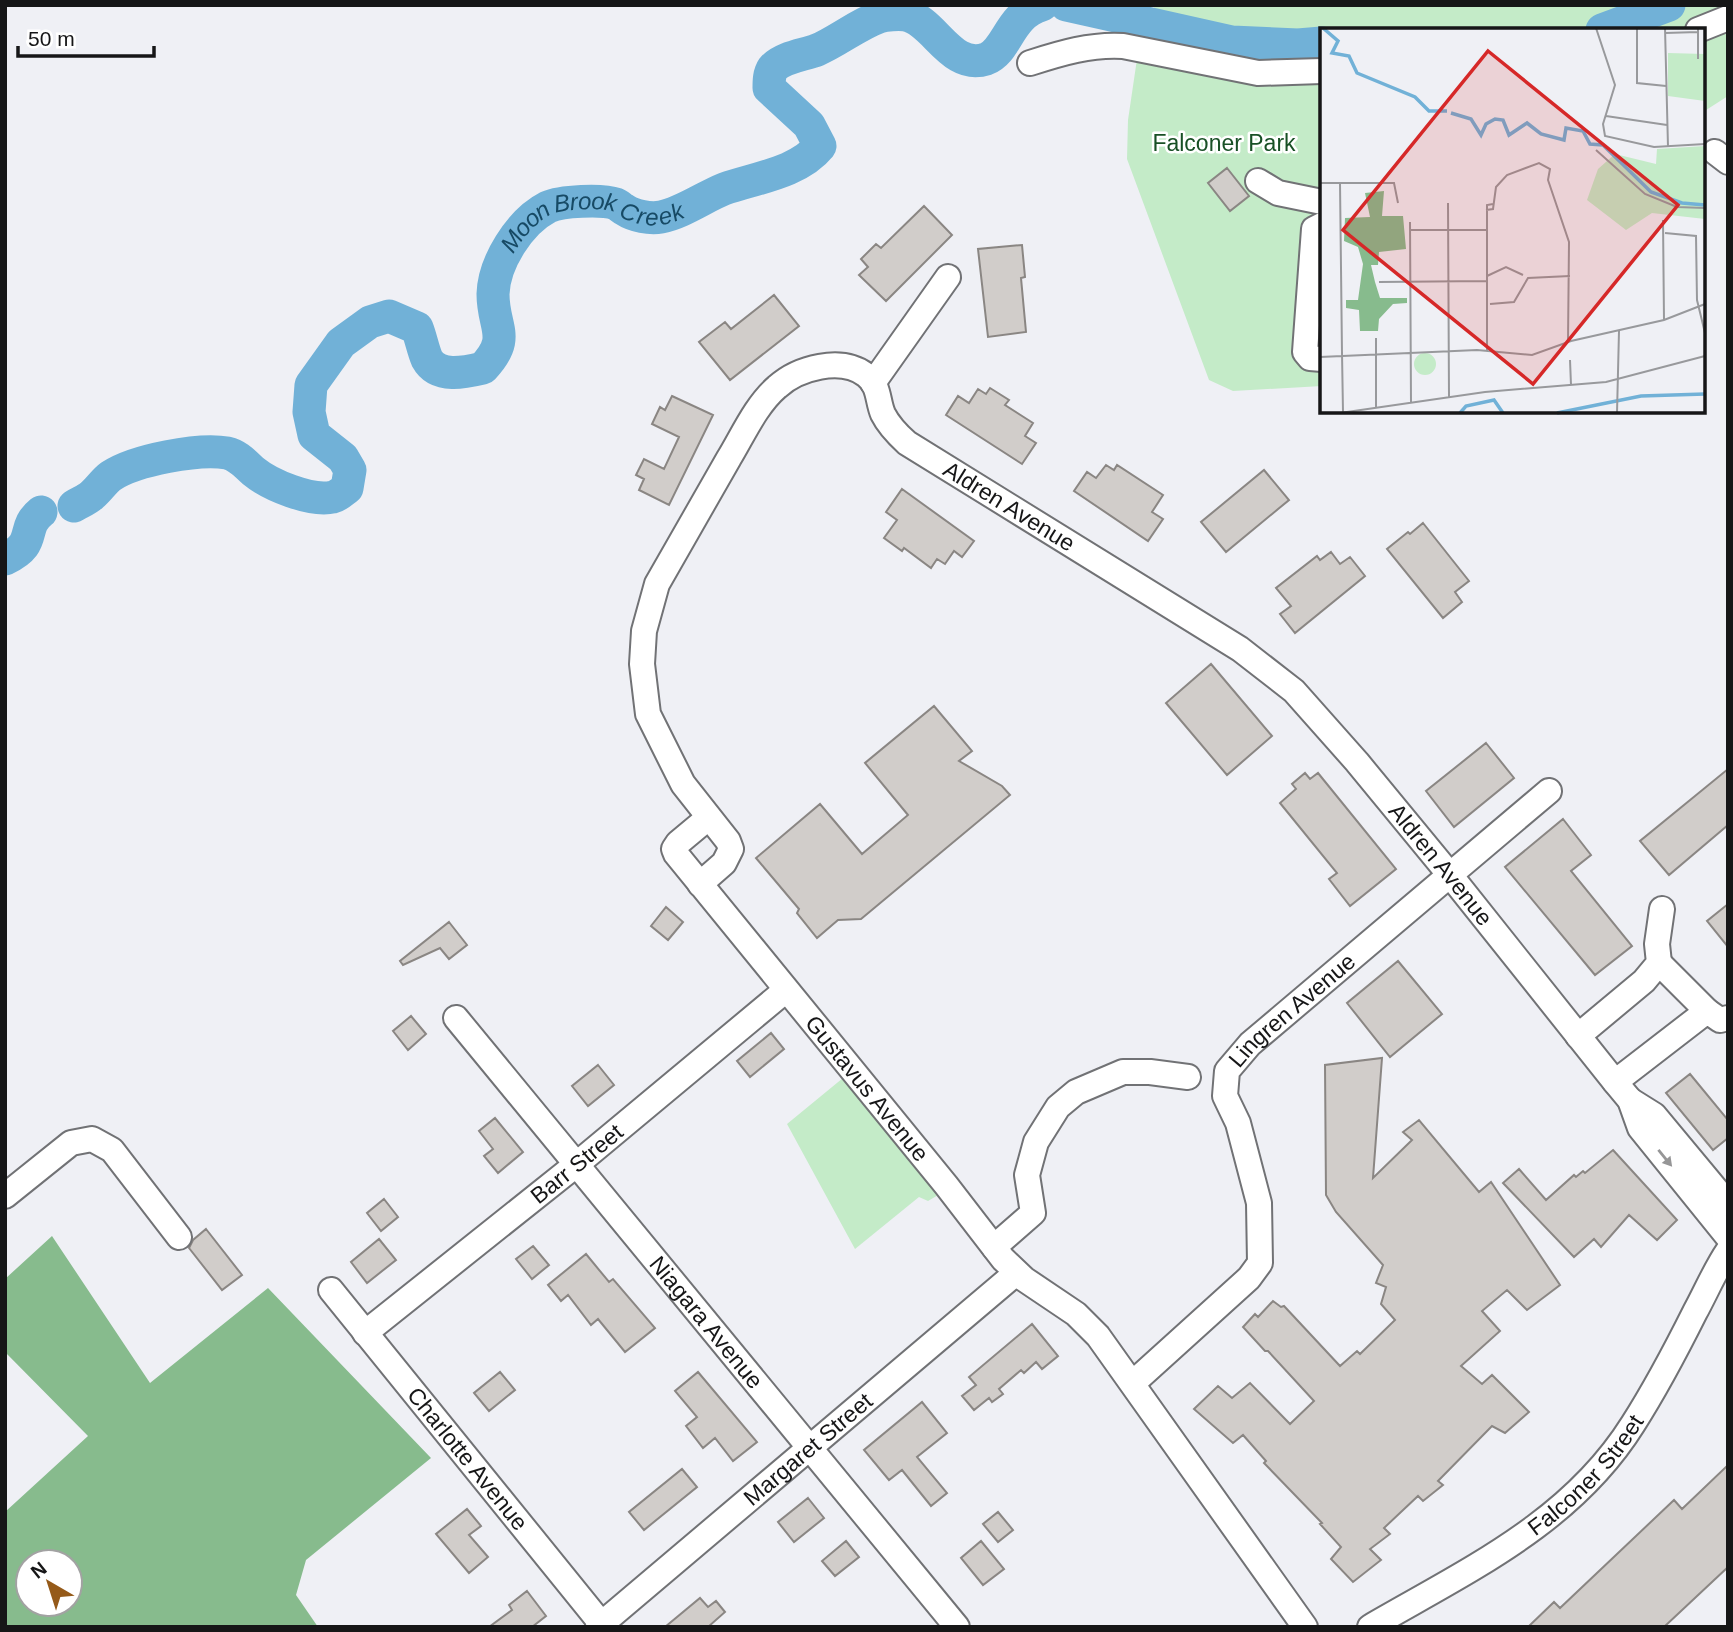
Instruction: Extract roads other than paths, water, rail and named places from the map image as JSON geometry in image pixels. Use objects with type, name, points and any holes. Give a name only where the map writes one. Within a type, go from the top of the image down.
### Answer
[{"type":"street","points":[[1703,28],[1728,18]]},
{"type":"street","points":[[1030,63],[1102,44],[1258,74],[1320,71]]},
{"type":"street","points":[[1258,181],[1278,193],[1320,202]]},
{"type":"street","points":[[1320,226],[1314,229],[1305,352],[1310,358],[1320,359]]},
{"type":"street","points":[[699,884],[726,860],[731,849],[728,841],[683,784],[648,714],[642,664],[644,631],[657,584],[736,447],[775,387],[804,370],[825,365],[862,373],[873,383],[948,277]]},
{"type":"street","name":"Aldren Avenue","points":[[873,383],[879,394],[886,421],[907,443],[1240,649],[1286,684],[1357,762],[1623,1091],[1654,1115],[1728,1204]]},
{"type":"street","points":[[1450,875],[1549,790]]},
{"type":"street","name":"Gustavus Avenue","points":[[708,818],[674,849],[676,854],[1016,1273],[1076,1314],[1105,1345],[1133,1382]]},
{"type":"street","name":"Lingren Avenue","points":[[1133,1382],[1248,1278],[1260,1263],[1259,1203],[1238,1124],[1225,1096],[1227,1071],[1243,1049],[1450,875]]},
{"type":"street","points":[[1623,1091],[1717,1015],[1660,963],[1657,944],[1662,909]]},
{"type":"street","points":[[1578,1035],[1644,981],[1660,963]]},
{"type":"street","name":"Barr Street","points":[[365,1334],[577,1164],[786,990]]},
{"type":"street","name":"Niagara Avenue","points":[[456,1018],[957,1627]]},
{"type":"street","points":[[994,1247],[1034,1213],[1027,1175],[1036,1142],[1058,1107],[1076,1092],[1123,1072],[1188,1077]]},
{"type":"street","name":"Aldren Avenue","points":[[1623,1091],[1640,1128],[1728,1237]]},
{"type":"street","points":[[5,1196],[71,1143],[92,1139],[112,1150],[179,1237]]},
{"type":"street","name":"Falconer Street","points":[[1370,1627],[1499,1552],[1554,1514],[1596,1475],[1632,1427],[1665,1373],[1728,1251]]},
{"type":"street","name":"Margaret Street","points":[[601,1626],[1016,1273]]},
{"type":"street","name":"Charlotte Avenue","points":[[331,1290],[601,1626]]},
{"type":"street","points":[[1133,1382],[1305,1627]]},
{"type":"waterway","name":"Moon Brook Creek","points":[[74,506],[90,497],[108,478],[122,470],[151,460],[200,452],[231,454],[260,476],[303,495],[324,498],[337,496],[347,488],[350,470],[343,458],[314,435],[309,412],[311,385],[341,343],[370,322],[389,316],[417,328],[427,359],[445,372],[483,368],[492,357],[499,340],[493,294],[498,269],[510,244],[537,214],[554,205],[592,201],[610,202],[642,216],[661,217],[724,189],[788,169],[800,163],[820,146],[809,125],[769,88],[771,73],[777,64],[817,50],[871,20],[896,15],[905,15],[925,25],[962,58],[973,61],[986,59],[999,49],[1022,17],[1042,5]]},
{"type":"waterway","name":"Moon Brook Creek","points":[[1066,5],[1232,42],[1298,45],[1320,43]]},
{"type":"waterway","name":"Moon Brook Creek","points":[[1607,28],[1669,5]]},
{"type":"waterway","name":"Moon Brook Creek","points":[[5,559],[26,542],[31,524],[41,512]]},
{"type":"park label","name":"Falconer Park","points":[[1224,143]]}]
